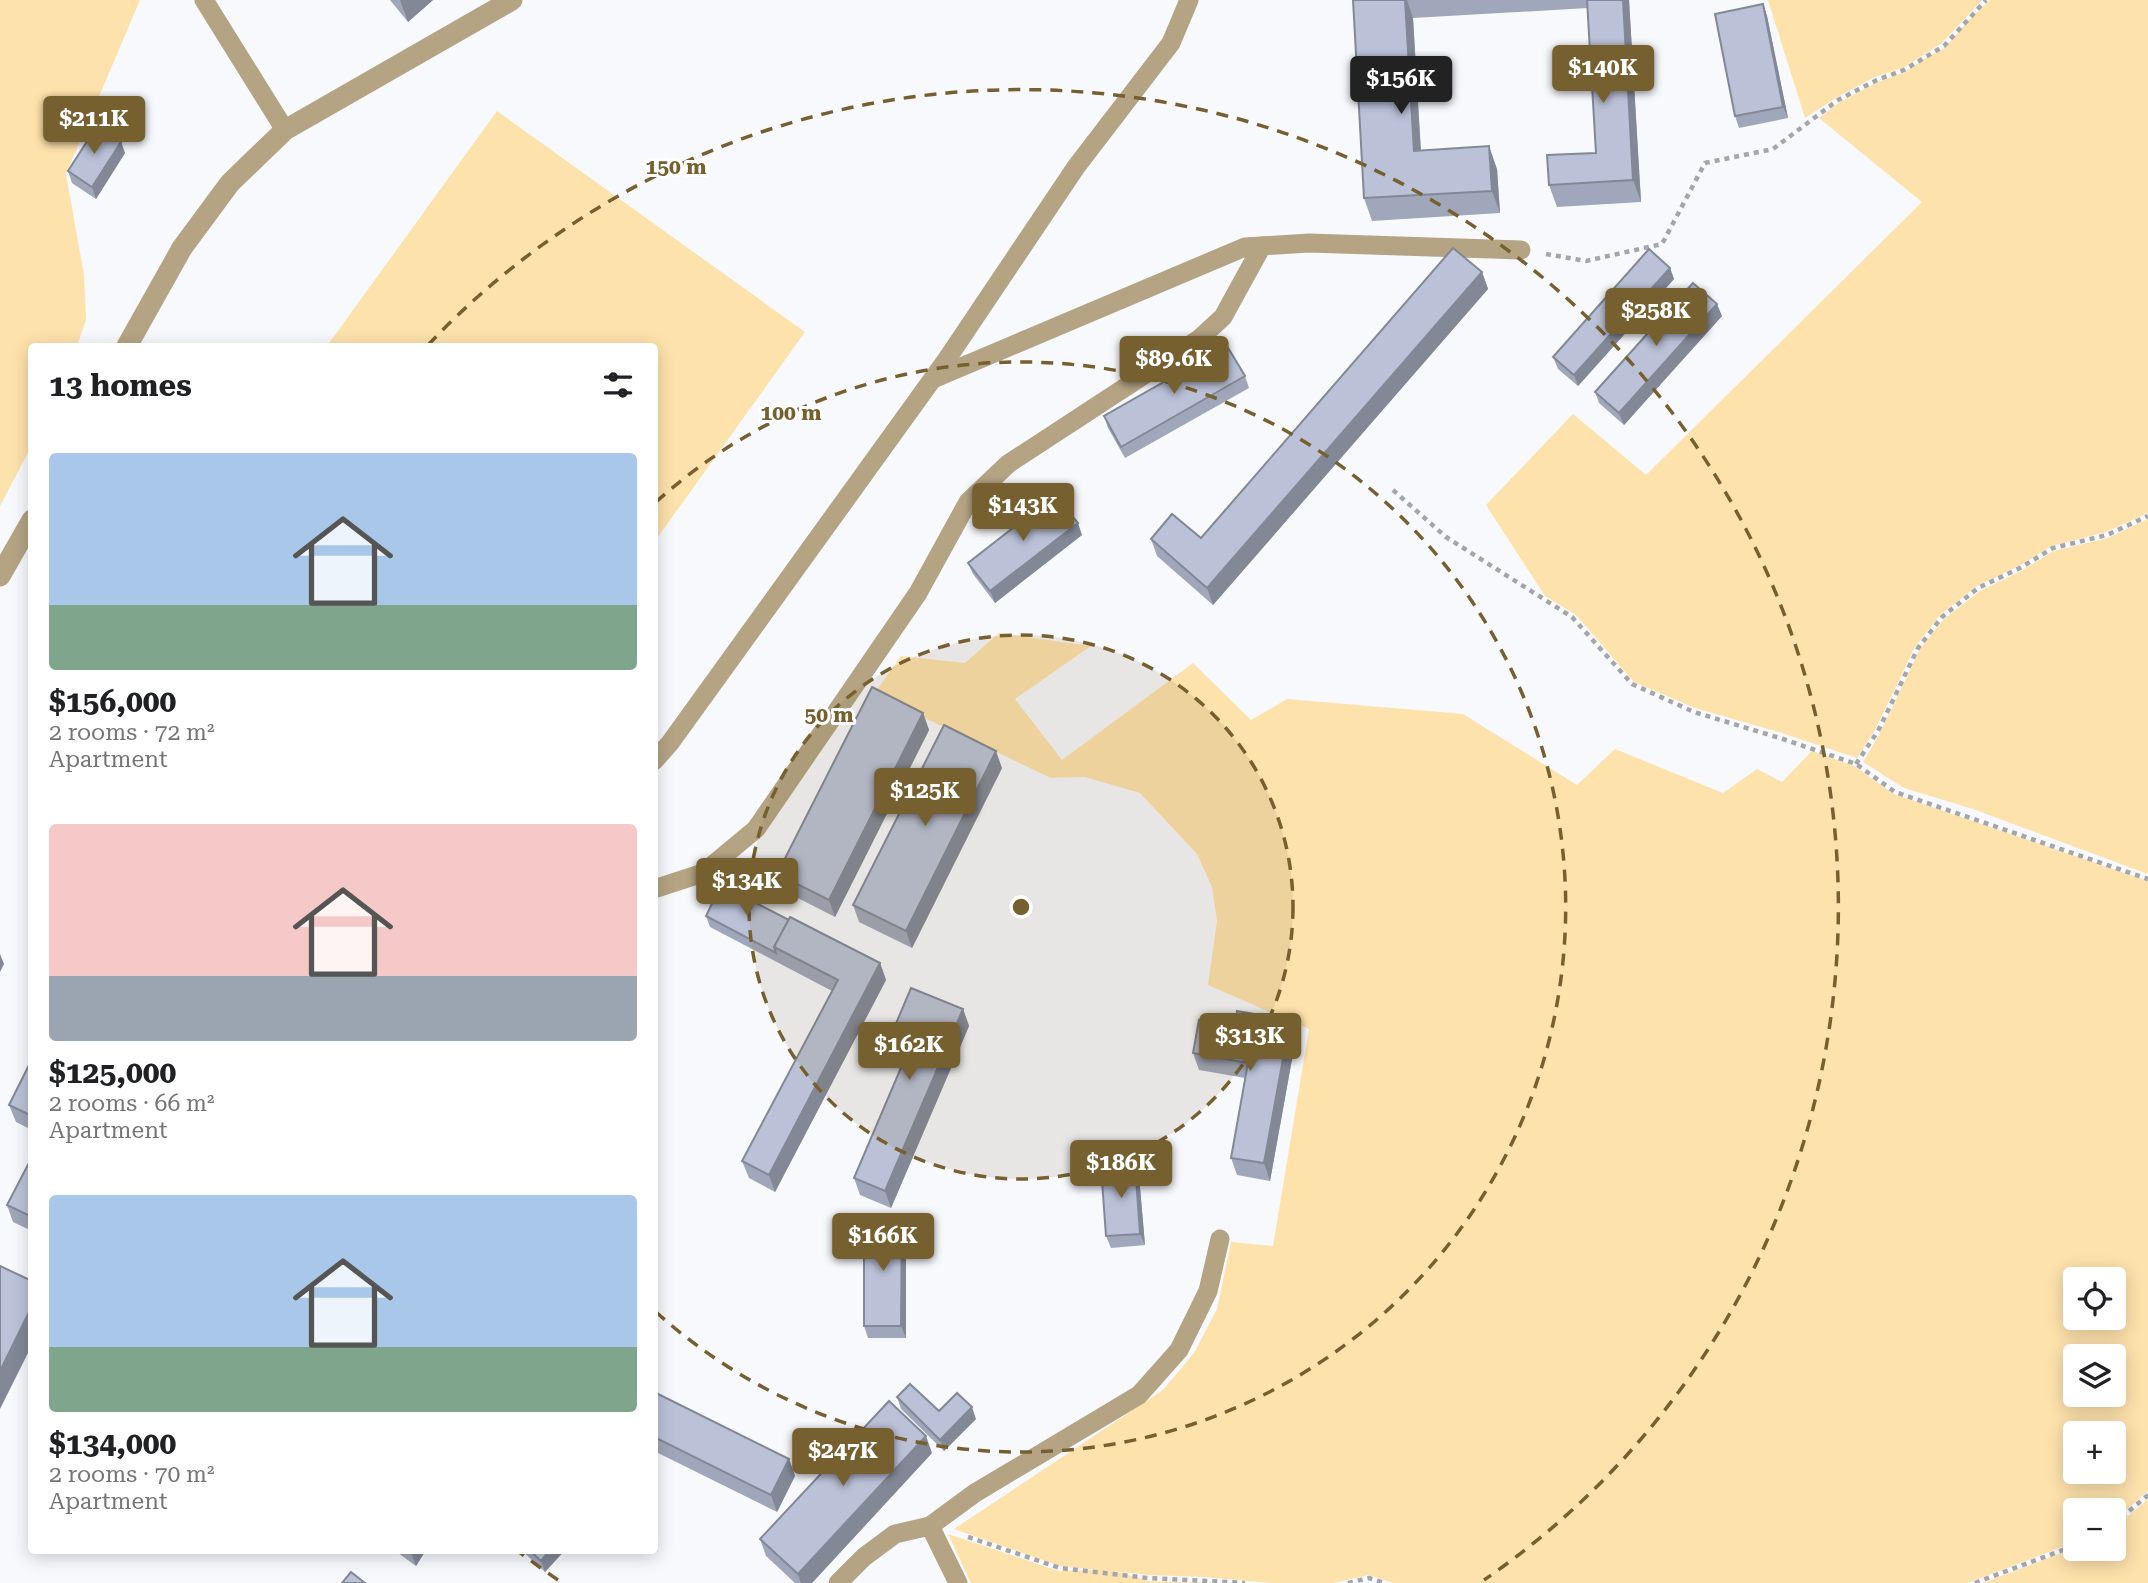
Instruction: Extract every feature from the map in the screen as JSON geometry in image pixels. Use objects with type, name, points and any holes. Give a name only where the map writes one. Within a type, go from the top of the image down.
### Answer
[{"type":"street","points":[[129,343],[181,248],[230,183],[285,131],[512,0]]},
{"type":"street","points":[[0,576],[28,527]]},
{"type":"lane","points":[[204,0],[285,131]]},
{"type":"lane","points":[[658,756],[932,380],[1076,167],[1171,43],[1189,0]]},
{"type":"lane","points":[[932,380],[1245,247],[1309,243],[1521,250]]},
{"type":"lane","points":[[658,888],[703,873],[756,829],[918,593],[968,502],[1008,464],[1199,339],[1223,317],[1262,246]]},
{"type":"lane","points":[[838,1583],[864,1557],[895,1534],[930,1526],[975,1493],[1139,1395],[1179,1350],[1208,1291],[1220,1239]]},
{"type":"lane","points":[[930,1526],[958,1583]]},
{"type":"path","points":[[1521,250],[1586,261],[1662,244],[1704,163],[1773,149],[1838,100],[1877,80],[1905,70],[1944,46],[1986,0]]},
{"type":"path","points":[[1393,490],[1446,537],[1572,617],[1632,684],[1694,712],[1856,764],[1895,792],[2148,879]]},
{"type":"path","points":[[1856,764],[1878,731],[1918,648],[1942,617],[1978,588],[2020,568],[2053,548],[2107,535],[2148,516]]},
{"type":"path","points":[[2126,1514],[2148,1495]]},
{"type":"path","points":[[930,1526],[1060,1568],[1148,1578],[1245,1583]]},
{"type":"path","points":[[1975,1583],[2063,1550]]},
{"type":"path","points":[[1348,1583],[1369,1578],[1384,1583]]},
{"type":"shaded area","points":[[0,0],[140,0],[66,174],[84,275],[86,320],[78,343],[28,343],[28,453],[0,506]]},
{"type":"shaded area","points":[[1768,0],[1982,0],[1942,43],[1903,68],[1875,77],[1805,118]]},
{"type":"shaded area","points":[[1990,0],[2148,0],[2148,513],[2106,532],[2052,546],[2019,566],[1977,586],[1940,615],[1915,647],[1875,730],[1857,758],[1695,708],[1634,682],[1576,615],[1545,596],[1486,505],[1573,414],[1646,475],[1922,202],[1819,118],[1840,102],[1878,82],[1905,72],[1945,48]]},
{"type":"shaded area","points":[[497,111],[805,332],[658,537],[658,343],[329,343]]},
{"type":"shaded area","points":[[2148,519],[2148,874],[1973,809],[1904,788],[1863,762],[1880,733],[1920,649],[1944,619],[1980,591],[2054,551],[2108,538]]},
{"type":"shaded area","points":[[999,633],[1091,646],[1015,699],[1062,760],[1193,663],[1251,720],[1287,699],[1463,714],[1577,785],[1615,749],[1723,793],[1757,769],[1782,782],[1812,751],[1854,766],[1894,794],[2148,881],[2148,1491],[2126,1510],[2126,1498],[2063,1498],[2063,1547],[1968,1583],[1393,1583],[1369,1575],[1334,1583],[1271,1583],[1114,1571],[1148,1581],[1215,1583],[971,1583],[948,1534],[1059,1571],[1097,1570],[1060,1566],[954,1529],[1163,1390],[1194,1353],[1217,1309],[1231,1242],[1273,1246],[1309,1029],[1208,985],[1217,921],[1212,887],[1197,854],[1140,793],[1085,777],[1051,778],[874,694],[901,656],[965,663]]},
{"type":"shaded area","points":[[2148,1499],[2148,1583],[1983,1583],[2063,1553],[2063,1561],[2126,1561],[2126,1518]]},
{"type":"building","points":[[1353,0],[1405,0],[1414,151],[1489,146],[1492,191],[1364,198]]},
{"type":"building","points":[[1587,0],[1623,0],[1633,180],[1549,185],[1547,155],[1596,153]]},
{"type":"building","points":[[1763,4],[1783,107],[1735,116],[1715,14]]},
{"type":"building","points":[[97,126],[121,142],[92,187],[68,171]]},
{"type":"building","points":[[1453,248],[1482,272],[1207,588],[1151,539],[1172,514],[1201,538]]},
{"type":"building","points":[[1649,249],[1670,268],[1574,375],[1553,357]]},
{"type":"building","points":[[1693,283],[1717,304],[1619,413],[1595,392]]},
{"type":"building","points":[[1227,346],[1245,376],[1121,447],[1104,416]]},
{"type":"building","points":[[1055,495],[1078,523],[990,591],[968,563]]},
{"type":"building","points":[[872,687],[923,713],[829,900],[777,874]]},
{"type":"building","points":[[944,725],[996,751],[906,931],[853,905]]},
{"type":"building","points":[[721,885],[789,920],[774,947],[776,953],[706,916]]},
{"type":"building","points":[[790,917],[880,963],[769,1175],[742,1161],[838,980],[774,947]]},
{"type":"building","points":[[911,988],[963,1009],[885,1191],[854,1178],[909,1049],[889,1040]]},
{"type":"building","points":[[1237,1011],[1290,1020],[1264,1163],[1231,1158],[1248,1063],[1193,1053],[1199,1020],[1235,1026]]},
{"type":"building","points":[[28,1067],[28,1114],[9,1105]]},
{"type":"building","points":[[1135,1164],[1140,1234],[1106,1236],[1101,1167]]},
{"type":"building","points":[[28,1165],[28,1215],[7,1205]]},
{"type":"building","points":[[864,1221],[902,1221],[901,1326],[864,1326]]},
{"type":"building","points":[[0,1266],[28,1279],[28,1314],[0,1371]]},
{"type":"building","points":[[910,1384],[939,1411],[957,1393],[972,1407],[940,1440],[897,1397]]},
{"type":"building","points":[[658,1394],[789,1459],[771,1495],[658,1439]]},
{"type":"building","points":[[889,1401],[926,1436],[798,1574],[760,1539]]},
{"type":"building","points":[[533,1554],[547,1554],[541,1561]]},
{"type":"building","points":[[351,1572],[365,1583],[342,1583]]}]
